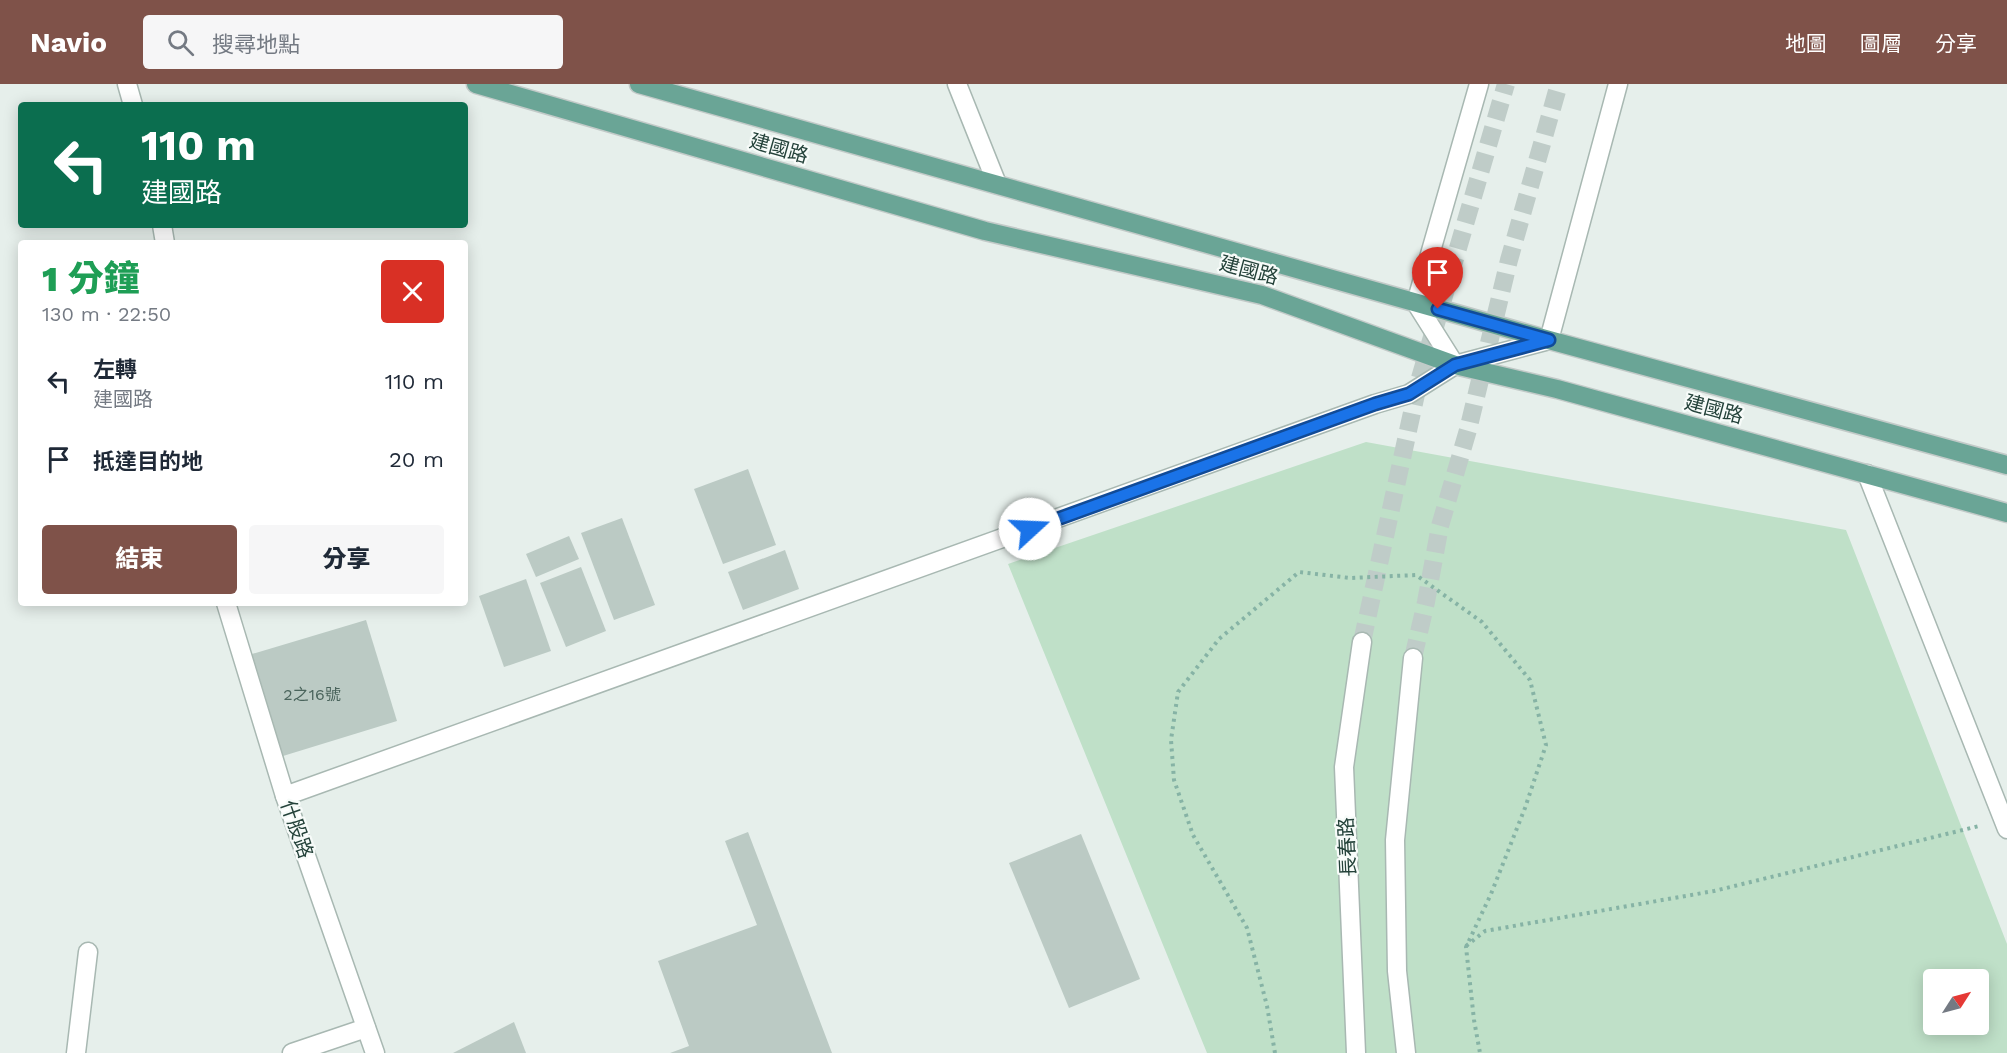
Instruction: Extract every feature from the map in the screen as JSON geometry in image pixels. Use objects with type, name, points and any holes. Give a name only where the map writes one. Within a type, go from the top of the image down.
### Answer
[{"type":"main road","name":"建國路","points":[[476,84],[985,231],[1262,295],[1455,365],[1563,391],[2007,513]]},
{"type":"main road","name":"建國路","points":[[639,84],[1416,303],[2007,465]]},
{"type":"street","points":[[127,84],[132,102]]},
{"type":"street","points":[[957,84],[998,184]]},
{"type":"street","points":[[1455,365],[1416,303],[1479,84]]},
{"type":"street","points":[[285,796],[1375,404],[1409,394],[1455,365],[1549,340],[1618,84]]},
{"type":"street","points":[[1867,474],[2005,824]]},
{"type":"street","name":"什股路","points":[[227,606],[285,796],[375,1053]]},
{"type":"street","name":"長春路","points":[[1356,1053],[1344,767],[1362,642]]},
{"type":"street","points":[[1406,1053],[1397,971],[1395,840],[1413,658]]},
{"type":"street","points":[[76,1053],[88,952]]},
{"type":"street","points":[[292,1053],[366,1028]]},
{"type":"path","points":[[1466,946],[1485,931],[1714,891],[2005,824]]},
{"type":"green space","points":[[1366,442],[1846,530],[2007,944],[2007,1053],[1207,1053],[1008,564]]},
{"type":"building","points":[[748,469],[776,545],[723,564],[694,489]]},
{"type":"building","points":[[622,518],[655,605],[614,620],[581,533]]},
{"type":"building","points":[[569,536],[579,559],[536,577],[526,554]]},
{"type":"building","points":[[785,550],[799,589],[743,610],[728,572]]},
{"type":"building","points":[[581,567],[606,631],[566,647],[540,583]]},
{"type":"building","points":[[526,579],[551,651],[504,667],[479,596]]},
{"type":"building","points":[[366,620],[397,721],[283,756],[252,654]]},
{"type":"building","points":[[748,832],[832,1053],[670,1053],[689,1046],[658,961],[757,925],[725,841]]},
{"type":"building","points":[[1081,834],[1140,979],[1069,1008],[1009,863]]},
{"type":"building","points":[[514,1022],[526,1053],[453,1053]]},
{"type":"tunnel","points":[[1362,642],[1418,385],[1506,84]]},
{"type":"tunnel","points":[[1413,658],[1440,526],[1468,430],[1509,260],[1559,84]]},
{"type":"route","points":[[1030,529],[1375,404],[1409,394],[1455,365],[1549,340],[1438,309]]}]
